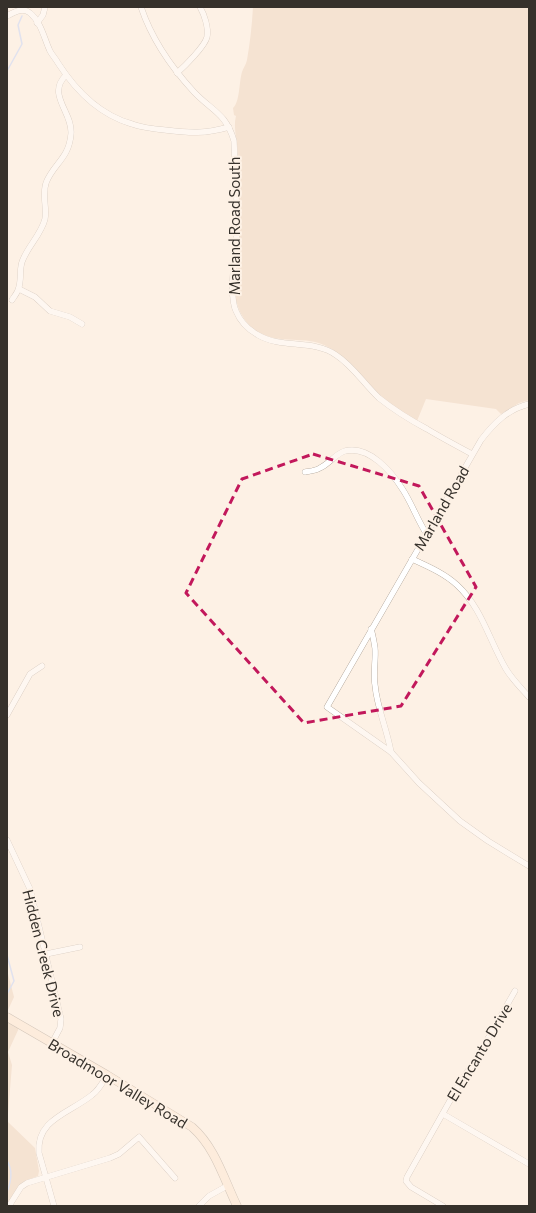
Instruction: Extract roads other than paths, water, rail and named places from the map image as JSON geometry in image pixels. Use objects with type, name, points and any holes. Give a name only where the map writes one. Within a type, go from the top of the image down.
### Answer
[{"type":"street","points":[[38,23],[46,7]]},
{"type":"street","name":"Marland Road South","points":[[140,7],[150,30],[165,57],[196,94],[224,119],[229,127],[234,141],[237,231],[233,297],[235,311],[245,325],[256,334],[270,341],[315,346],[329,350],[350,366],[378,397],[395,410],[472,454]]},
{"type":"street","points":[[177,73],[202,46],[207,38],[206,23],[200,7]]},
{"type":"street","points":[[7,16],[20,11],[28,11],[38,23],[50,51],[66,75],[88,100],[111,116],[134,125],[174,131],[198,133],[213,132],[229,127]]},
{"type":"street","points":[[12,300],[19,289],[21,264],[45,218],[44,193],[46,183],[63,158],[70,144],[70,123],[60,100],[59,90],[59,84],[66,75]]},
{"type":"street","points":[[19,289],[35,297],[50,311],[82,324]]},
{"type":"street","name":"Marland Road","points":[[529,404],[513,410],[499,420],[481,440],[327,707],[391,752],[419,784],[460,821],[488,841],[529,866]]},
{"type":"street","points":[[305,472],[321,468],[340,453],[346,451],[359,451],[371,456],[395,478],[426,533]]},
{"type":"street","points":[[412,559],[443,574],[470,598],[479,612],[506,668],[529,697]]},
{"type":"street","name":"Marland Road","points":[[371,629],[375,647],[375,689],[380,714],[388,736],[391,752]]},
{"type":"street","points":[[7,715],[30,674],[42,666]]},
{"type":"street","name":"Hidden Creek Drive","points":[[7,840],[30,889],[61,1019],[60,1028],[52,1044]]},
{"type":"street","points":[[46,954],[80,947]]},
{"type":"street","name":"El Encanto Drive","points":[[443,1206],[410,1187],[406,1181],[407,1177],[461,1081],[478,1056],[515,991]]},
{"type":"street","name":"Broadmoor Valley Road","points":[[7,1017],[184,1121],[200,1134],[215,1158],[236,1206]]},
{"type":"street","points":[[54,1206],[38,1147],[42,1132],[52,1121],[93,1094],[107,1075]]},
{"type":"street","name":"El Encanto Drive","points":[[443,1114],[529,1164]]},
{"type":"street","points":[[9,1206],[23,1185],[110,1158],[119,1154],[139,1137],[175,1178]]},
{"type":"street","points":[[199,1206],[209,1196],[227,1186]]},
{"type":"waterway","points":[[7,71],[22,44],[18,25],[22,16]]},
{"type":"waterway","points":[[7,955],[14,981],[7,994]]},
{"type":"waterway","points":[[7,1161],[11,1176],[7,1192]]}]
